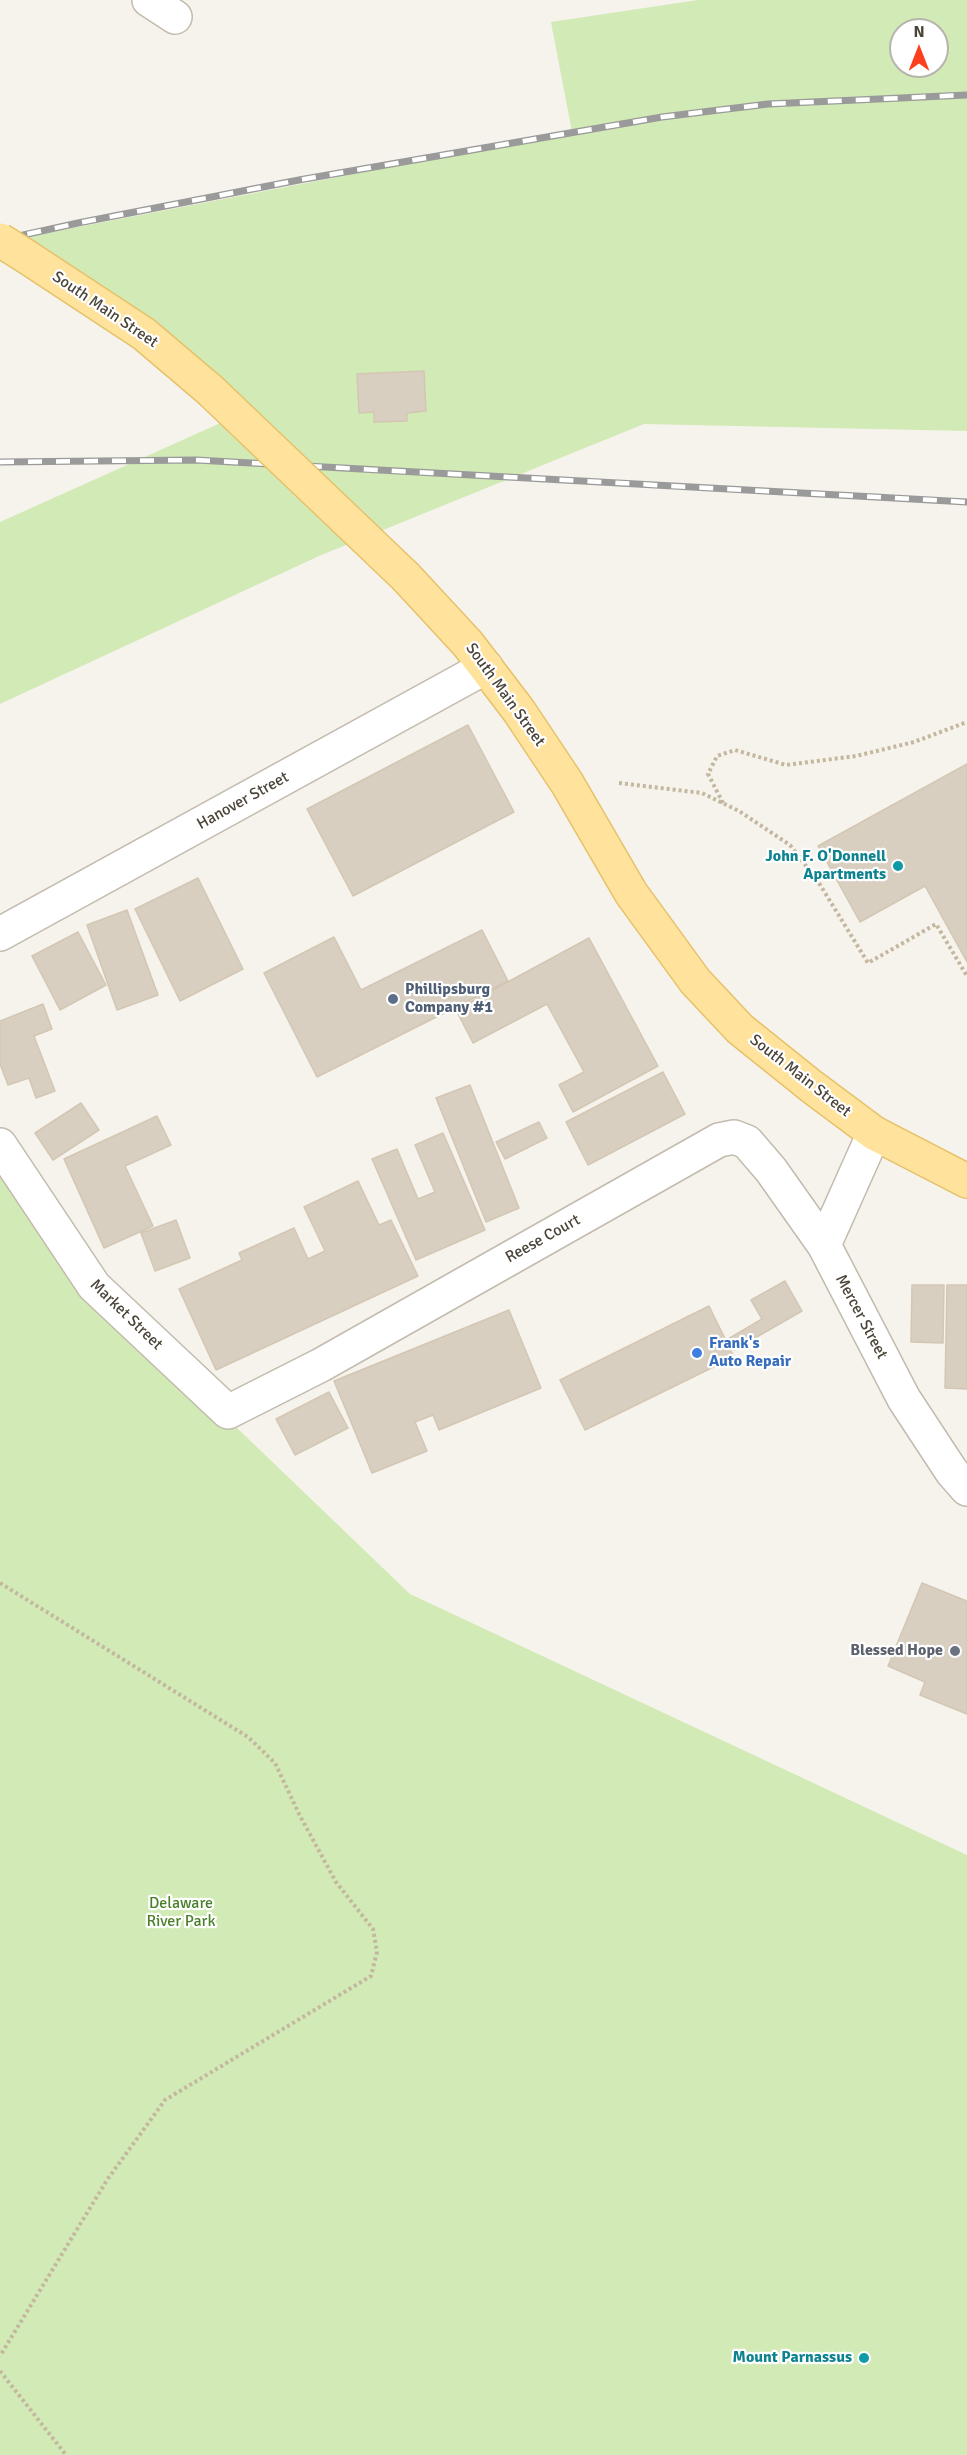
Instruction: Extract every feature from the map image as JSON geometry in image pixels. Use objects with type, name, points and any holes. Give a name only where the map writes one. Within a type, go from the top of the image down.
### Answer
[{"type":"main road","name":"South Main Street","points":[[13,248],[144,333],[210,390],[406,577],[468,644],[519,711],[567,783],[631,893],[695,981],[740,1029],[874,1133],[967,1181]]},
{"type":"street","name":"Hanover Street","points":[[0,934],[486,667]]},
{"type":"street","points":[[824,1245],[874,1133]]},
{"type":"street","name":"Reese Court","points":[[228,1412],[321,1365],[719,1140],[734,1137],[747,1142],[771,1170],[824,1245]]},
{"type":"street","name":"Market Street","points":[[0,1145],[94,1286],[228,1412]]},
{"type":"street","name":"Mercer Street","points":[[824,1245],[904,1399],[952,1472],[967,1489]]},
{"type":"path","points":[[723,803],[708,774],[717,756],[735,750],[786,765],[856,756],[914,742],[967,722]]},
{"type":"path","points":[[619,783],[702,793],[739,811],[790,845],[819,883],[868,963],[936,924],[967,976]]},
{"type":"path","points":[[0,1582],[248,1737],[275,1763],[300,1816],[336,1882],[373,1929],[377,1952],[371,1976],[165,2100],[108,2180],[0,2356]]},
{"type":"path","points":[[0,2371],[66,2455]]},
{"type":"green space","points":[[698,0],[967,0],[967,431],[644,424],[319,556],[0,704],[0,522],[236,416],[21,238],[572,132],[551,22]]},
{"type":"green space","name":"Delaware River Park","points":[[0,1127],[111,1307],[410,1594],[967,1855],[967,2455],[0,2455]]},
{"type":"building","points":[[424,371],[426,411],[407,413],[407,421],[374,422],[374,412],[359,413],[357,374]]},
{"type":"building","points":[[468,725],[514,812],[353,896],[307,809]]},
{"type":"building","name":"John F. O'Donnell Apartments","points":[[967,764],[967,962],[925,886],[860,922],[818,846]]},
{"type":"building","points":[[198,878],[243,969],[180,1001],[135,909]]},
{"type":"building","points":[[127,910],[158,995],[117,1010],[87,925]]},
{"type":"building","points":[[482,930],[508,981],[317,1077],[264,973],[334,937],[361,990]]},
{"type":"building","points":[[78,932],[106,985],[60,1010],[32,956]]},
{"type":"building","points":[[589,938],[658,1066],[573,1112],[559,1085],[584,1072],[547,1004],[473,1043],[456,1010]]},
{"type":"building","points":[[43,1004],[52,1029],[34,1036],[55,1091],[36,1098],[29,1078],[8,1085],[0,1064],[0,1021]]},
{"type":"building","points":[[663,1072],[685,1114],[588,1165],[566,1122]]},
{"type":"building","points":[[470,1085],[519,1208],[486,1222],[436,1098]]},
{"type":"building","points":[[81,1103],[99,1130],[53,1160],[35,1133]]},
{"type":"building","points":[[157,1116],[171,1145],[125,1166],[153,1226],[104,1248],[64,1159]]},
{"type":"building","points":[[539,1122],[547,1138],[505,1159],[496,1142]]},
{"type":"building","points":[[443,1133],[485,1230],[416,1260],[372,1159],[397,1149],[418,1199],[435,1192],[415,1145]]},
{"type":"building","points":[[358,1181],[379,1225],[391,1220],[418,1276],[216,1370],[179,1289],[242,1260],[239,1253],[294,1228],[308,1259],[325,1251],[304,1207]]},
{"type":"building","points":[[176,1220],[190,1258],[155,1271],[141,1233]]},
{"type":"building","points":[[785,1281],[802,1311],[734,1350],[728,1339],[762,1319],[751,1300]]},
{"type":"building","points":[[912,1285],[944,1285],[943,1343],[911,1342]]},
{"type":"building","points":[[947,1285],[967,1285],[967,1389],[945,1388]]},
{"type":"building","points":[[709,1306],[734,1357],[585,1430],[560,1380]]},
{"type":"building","points":[[509,1310],[541,1388],[439,1430],[433,1415],[415,1422],[427,1451],[372,1473],[334,1381]]},
{"type":"building","points":[[329,1392],[348,1428],[295,1455],[276,1419]]},
{"type":"building","points":[[922,1583],[967,1601],[967,1714],[920,1695],[925,1682],[888,1666]]},
{"type":"railway","points":[[0,240],[299,180],[662,117],[768,104],[967,95]]},
{"type":"railway","points":[[0,462],[196,460],[967,502]]},
{"type":"place","name":"John F. O'Donnell Apartments","points":[[898,866]]},
{"type":"place","name":"Phillipsburg Company #1","points":[[393,999]]},
{"type":"place","name":"Frank's Auto Repair","points":[[697,1353]]},
{"type":"place","name":"Blessed Hope","points":[[955,1651]]},
{"type":"place","name":"Mount Parnassus","points":[[864,2358]]}]
